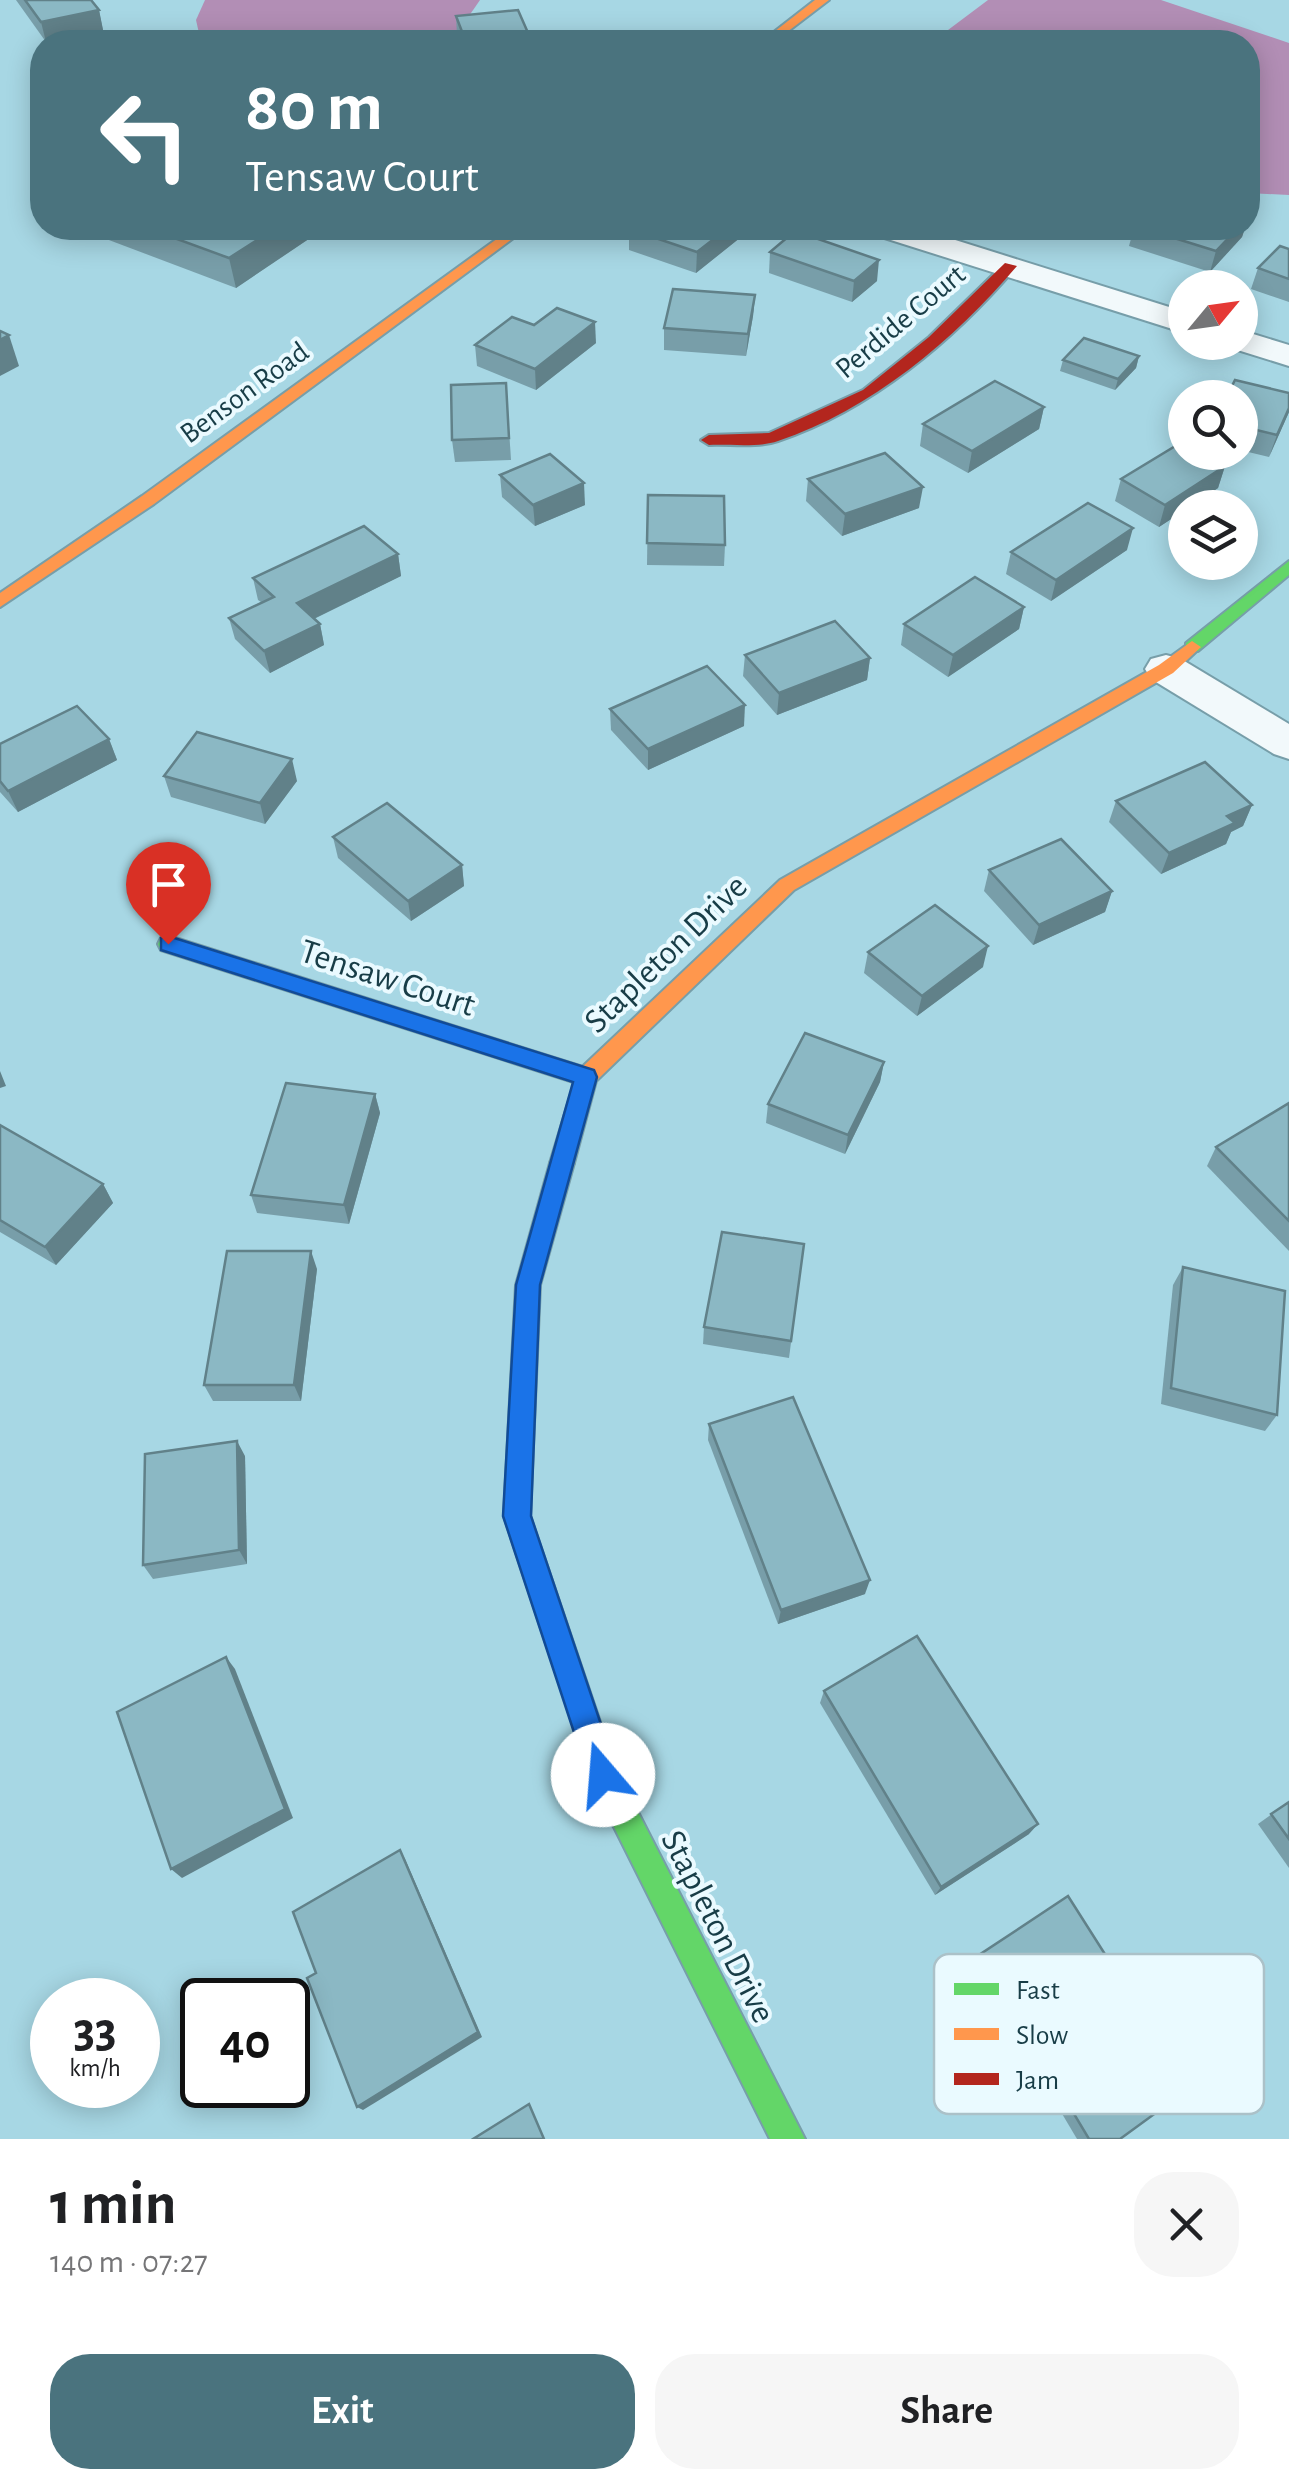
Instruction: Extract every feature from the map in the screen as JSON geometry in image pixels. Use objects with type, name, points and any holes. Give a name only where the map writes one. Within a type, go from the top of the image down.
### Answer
[{"type":"street","points":[[784,30],[823,0]]},
{"type":"street","name":"Benson Road","points":[[0,601],[148,500],[504,240]]},
{"type":"street","points":[[925,240],[1168,317]]},
{"type":"street","name":"Perdide Court","points":[[709,440],[772,438],[869,394],[934,340],[1010,266]]},
{"type":"street","points":[[1258,346],[1289,356]]},
{"type":"street","name":"Stapleton Drive","points":[[788,2139],[603,1775],[517,1516],[528,1285],[586,1077],[788,885],[1166,669],[1289,566]]},
{"type":"street","points":[[1166,669],[1289,744]]},
{"type":"street","name":"Tensaw Court","points":[[168,944],[586,1077]]},
{"type":"shaded area","points":[[205,0],[480,0],[459,30],[198,30],[196,20]]},
{"type":"shaded area","points":[[988,0],[1161,0],[1250,30],[948,30]]},
{"type":"shaded area","points":[[1260,33],[1289,43],[1289,195],[1260,194]]},
{"type":"building","points":[[25,0],[91,0],[99,10],[41,22]]},
{"type":"building","points":[[518,10],[527,30],[461,30],[456,16]]},
{"type":"building","points":[[180,240],[257,240],[229,258]]},
{"type":"building","points":[[662,240],[712,240],[697,252]]},
{"type":"building","points":[[784,240],[821,240],[879,260],[854,281],[770,252]]},
{"type":"building","points":[[1181,240],[1227,240],[1216,251]]},
{"type":"building","points":[[1280,246],[1289,249],[1289,279],[1258,268]]},
{"type":"building","points":[[673,289],[755,295],[748,334],[664,328]]},
{"type":"building","points":[[557,308],[595,322],[535,369],[475,345],[512,317],[534,325]]},
{"type":"building","points":[[1084,338],[1139,356],[1118,379],[1063,360]]},
{"type":"building","points":[[995,381],[1044,407],[972,451],[923,424]]},
{"type":"building","points":[[506,383],[509,438],[452,440],[451,385]]},
{"type":"building","points":[[1258,386],[1289,393],[1289,408],[1277,435],[1258,430]]},
{"type":"building","points":[[1168,450],[1168,470],[1219,470],[1188,490],[1168,490],[1165,505],[1121,479]]},
{"type":"building","points":[[885,453],[923,487],[845,514],[808,479]]},
{"type":"building","points":[[550,454],[584,483],[533,505],[500,475]]},
{"type":"building","points":[[648,495],[724,496],[725,545],[647,543]]},
{"type":"building","points":[[1088,503],[1133,528],[1056,580],[1011,552]]},
{"type":"building","points":[[364,526],[398,554],[297,603],[320,624],[264,651],[229,618],[274,597],[253,578]]},
{"type":"building","points":[[975,577],[1024,607],[953,655],[904,624]]},
{"type":"building","points":[[835,621],[870,658],[779,693],[745,655]]},
{"type":"building","points":[[707,666],[745,705],[648,749],[610,709]]},
{"type":"building","points":[[77,706],[109,739],[8,791],[0,781],[0,744]]},
{"type":"building","points":[[197,732],[292,759],[260,803],[164,776]]},
{"type":"building","points":[[1205,762],[1252,805],[1227,816],[1235,823],[1169,853],[1116,801]]},
{"type":"building","points":[[387,803],[462,865],[408,901],[333,837]]},
{"type":"building","points":[[1061,839],[1112,891],[1039,925],[989,870]]},
{"type":"building","points":[[935,905],[988,946],[922,996],[868,952]]},
{"type":"building","points":[[805,1033],[884,1062],[848,1135],[768,1104]]},
{"type":"building","points":[[286,1083],[375,1094],[344,1205],[251,1195]]},
{"type":"building","points":[[1289,1103],[1289,1221],[1216,1147]]},
{"type":"building","points":[[0,1125],[103,1184],[45,1247],[0,1220]]},
{"type":"building","points":[[722,1232],[804,1244],[791,1341],[704,1327]]},
{"type":"building","points":[[227,1251],[311,1251],[294,1385],[204,1385]]},
{"type":"building","points":[[1183,1267],[1285,1291],[1277,1415],[1171,1388]]},
{"type":"building","points":[[793,1397],[870,1580],[781,1610],[709,1424]]},
{"type":"building","points":[[237,1441],[239,1550],[143,1565],[145,1454]]},
{"type":"building","points":[[917,1636],[1038,1824],[941,1887],[824,1691]]},
{"type":"building","points":[[226,1657],[285,1809],[171,1869],[117,1712]]},
{"type":"building","points":[[1289,1802],[1289,1839],[1271,1814]]},
{"type":"building","points":[[400,1850],[478,2032],[357,2107],[307,1978],[316,1973],[293,1912]]},
{"type":"building","points":[[1068,1896],[1105,1954],[981,1954]]},
{"type":"building","points":[[529,2104],[544,2139],[473,2139]]},
{"type":"building","points":[[1074,2114],[1154,2114],[1120,2139],[1089,2139]]},
{"type":"traffic: fast","points":[[1192,647],[1289,566]]},
{"type":"traffic: fast","points":[[169,944],[586,1077]]},
{"type":"traffic: fast","points":[[562,1163],[528,1285],[517,1516],[603,1775],[788,2139]]},
{"type":"traffic: slow","points":[[783,30],[823,0]]},
{"type":"traffic: slow","points":[[0,601],[148,500],[504,240]]},
{"type":"traffic: slow","points":[[562,1163],[586,1077],[787,885],[1166,669],[1192,647]]},
{"type":"traffic: jam","points":[[709,440],[772,438],[869,393],[934,340],[1010,266]]},
{"type":"route","points":[[168,944],[586,1077],[528,1285],[517,1516],[603,1775]]}]
